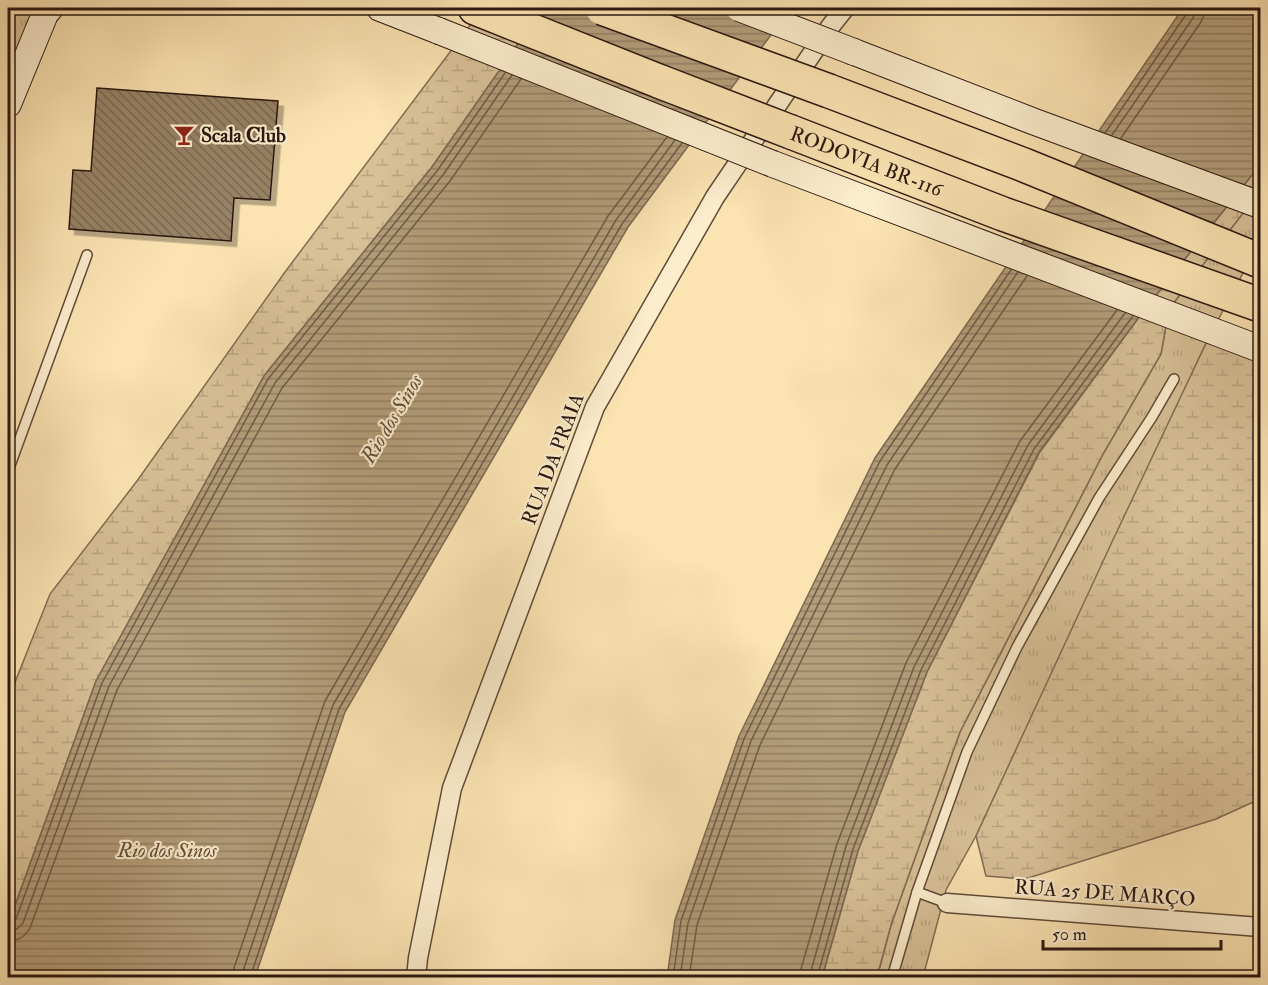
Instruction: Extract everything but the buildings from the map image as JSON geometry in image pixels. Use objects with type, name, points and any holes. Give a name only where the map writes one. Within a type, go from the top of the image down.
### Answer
[{"type":"highway","name":"RODOVIA BR-116","points":[[475,8],[1003,214],[1260,305]]},
{"type":"highway","points":[[602,8],[1024,165],[1246,255]]},
{"type":"main road","points":[[8,104],[45,14],[50,8]]},
{"type":"main road","points":[[380,8],[773,164],[1260,349]]},
{"type":"main road","points":[[738,8],[1260,205]]},
{"type":"street","name":"RUA DA PRAIA","points":[[416,978],[452,788],[595,407],[715,197],[845,8]]},
{"type":"street","name":"RUA 25 DE MARÇO","points":[[947,903],[1260,927]]},
{"type":"lane","points":[[8,471],[87,255]]},
{"type":"lane","points":[[892,978],[917,892],[967,752],[1017,646],[1099,498],[1174,379]]},
{"type":"lane","points":[[917,892],[947,903]]},
{"type":"green space","points":[[8,8],[40,8],[8,73]]},
{"type":"green space","points":[[483,8],[543,8],[432,167],[264,376],[96,681],[8,925],[8,700],[50,594],[137,481],[285,272]]},
{"type":"green space","points":[[1260,165],[1260,206],[1243,213],[1169,309],[1161,354],[1103,454],[960,732],[891,925],[877,977],[822,978],[858,851],[927,672],[1040,452],[1145,309]]},
{"type":"green space","points":[[1260,206],[1260,241],[1209,337],[976,836],[946,890],[923,977],[877,978],[891,925],[960,732],[1103,454],[1161,354],[1169,309],[1243,213]]},
{"type":"green space","points":[[1209,337],[1260,360],[1260,799],[1216,819],[1025,879],[986,876],[976,836]]},
{"type":"water","name":"Rio dos Sinos","points":[[543,8],[791,8],[628,227],[345,712],[255,977],[8,977],[8,925],[96,681],[264,376],[432,167]]},
{"type":"water","points":[[1183,8],[1260,8],[1260,165],[1145,309],[1039,452],[927,672],[858,851],[822,977],[667,978],[675,920],[739,736],[875,458]]},
{"type":"place","name":"Scala Club","points":[[184,135]]}]
